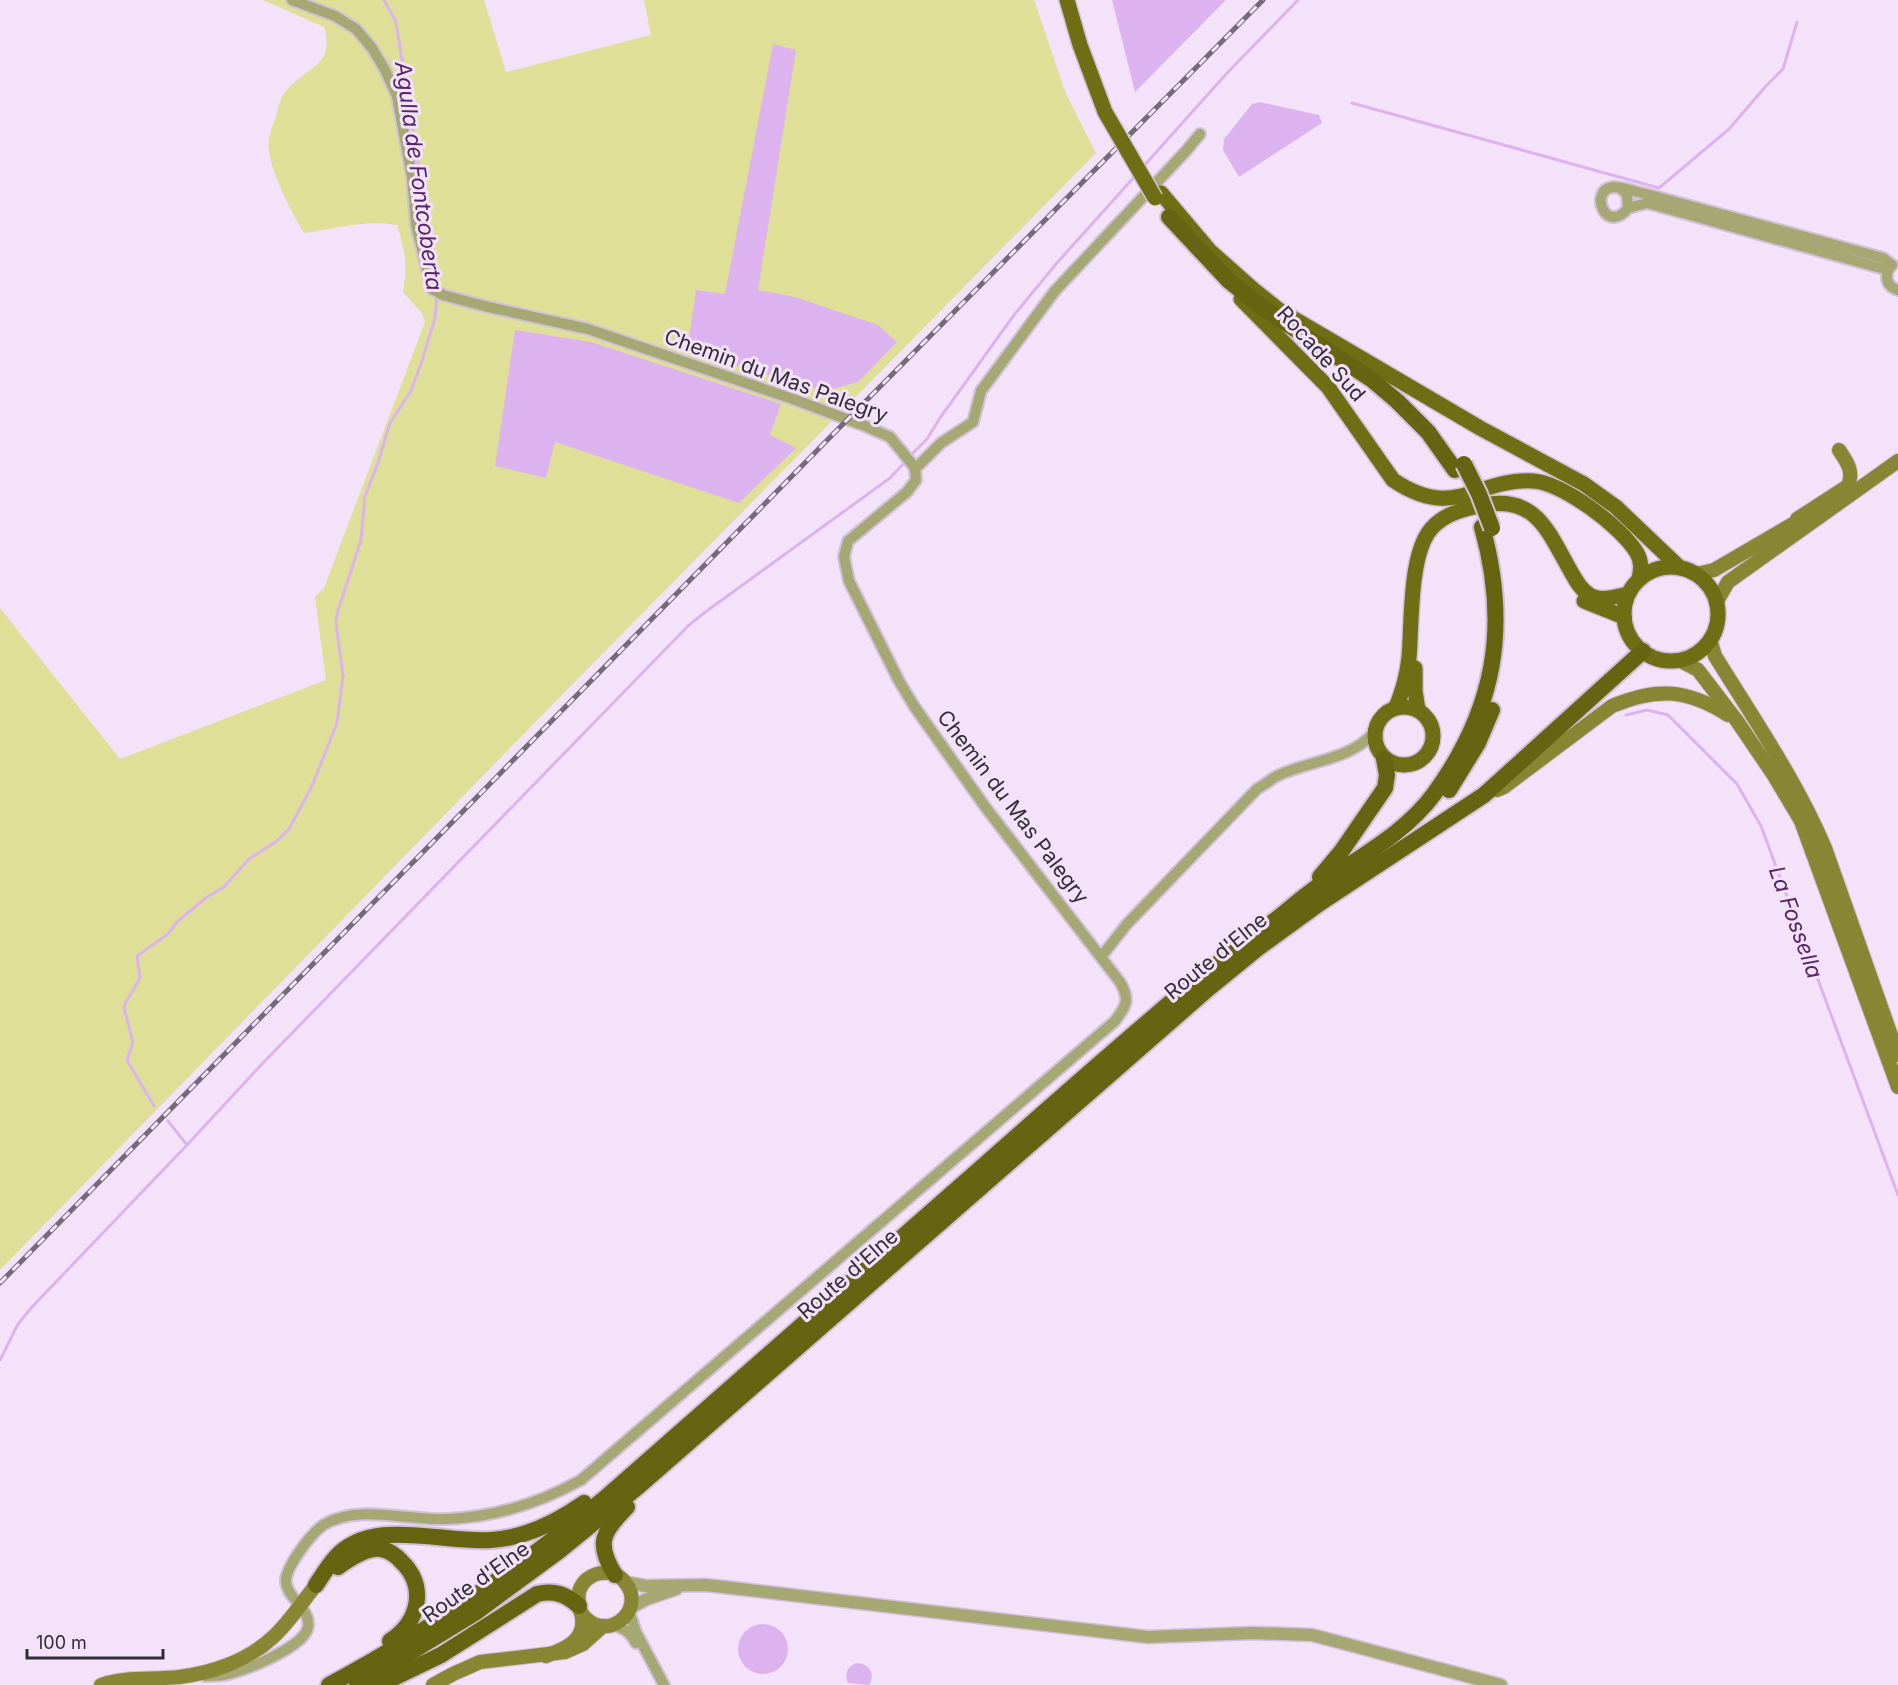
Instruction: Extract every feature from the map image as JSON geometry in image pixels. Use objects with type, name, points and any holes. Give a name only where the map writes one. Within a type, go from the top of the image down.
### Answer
[{"type":"highway","points":[[1169,217],[1229,281],[1263,308],[1371,379],[1397,401],[1459,467]]},
{"type":"highway","points":[[1344,350],[1415,404],[1436,425],[1459,467],[1471,498],[1487,528],[1504,573],[1507,614],[1504,652],[1491,711],[1478,743],[1447,794],[1420,826],[1356,880]]},
{"type":"highway","points":[[1208,972],[1323,882],[1389,839],[1420,809],[1447,774],[1478,714],[1488,687],[1494,654],[1497,612],[1487,528]]},
{"type":"highway","points":[[1356,880],[1484,795],[1643,651]]},
{"type":"highway","points":[[1208,972],[1223,955],[1325,874],[1385,788],[1387,775],[1378,746]]},
{"type":"highway","name":"Route d'Elne","points":[[357,1685],[475,1613],[559,1551],[639,1486],[1209,988],[1258,948],[1356,880]]},
{"type":"highway","name":"Route d'Elne","points":[[328,1685],[467,1602],[552,1542],[604,1499],[1066,1092],[1208,972]]},
{"type":"highway","points":[[620,1579],[606,1560],[603,1549],[606,1534],[614,1522],[638,1497],[795,1359],[880,1275]]},
{"type":"highway","points":[[316,1584],[336,1557],[353,1544],[371,1538],[397,1534],[476,1541],[493,1540],[540,1528],[577,1508],[699,1415]]},
{"type":"highway","points":[[316,1584],[348,1560],[368,1550],[381,1549],[397,1556],[410,1569],[417,1584],[414,1612],[399,1635],[316,1685]]},
{"type":"highway","points":[[380,1685],[441,1654],[537,1594],[552,1592],[561,1594],[579,1608]]},
{"type":"main road","name":"Rocade Sud","points":[[1067,0],[1080,45],[1109,111],[1169,217],[1205,263],[1328,387],[1393,480],[1425,497],[1443,499],[1461,497],[1508,483],[1534,481],[1552,485],[1576,497],[1615,529],[1636,552],[1641,565],[1639,579]]},
{"type":"main road","name":"Rocade Sud","points":[[1073,0],[1109,111]]},
{"type":"main road","name":"Rocade Sud","points":[[1158,195],[1210,251],[1280,310],[1344,350],[1480,428],[1584,484],[1616,507],[1680,568]]},
{"type":"main road","points":[[1696,574],[1714,570],[1848,486],[1851,480],[1850,469],[1839,450]]},
{"type":"main road","points":[[1716,603],[1728,582],[1898,461]]},
{"type":"main road","points":[[1767,538],[1859,488]]},
{"type":"main road","points":[[1396,707],[1404,686],[1408,660],[1420,546],[1441,520],[1456,511],[1495,502],[1511,503],[1524,508],[1538,517],[1581,589],[1596,598],[1613,598],[1628,594]]},
{"type":"main road","points":[[1418,710],[1415,691],[1415,659],[1427,553],[1432,541],[1453,522],[1484,513],[1502,512],[1518,515],[1530,524],[1540,537],[1572,591],[1586,602],[1624,617]]},
{"type":"main road","points":[[1680,568],[1696,574],[1709,586],[1716,603],[1717,621],[1710,639],[1697,652],[1679,660],[1663,660],[1643,651],[1630,636],[1624,617],[1625,605],[1628,594],[1639,579],[1658,569],[1680,568]]},
{"type":"main road","points":[[1710,639],[1715,656],[1787,771],[1812,817],[1898,1055]]},
{"type":"main road","points":[[1679,660],[1698,670],[1737,721],[1801,821],[1898,1087]]},
{"type":"main road","points":[[1484,795],[1504,787],[1612,706],[1628,699],[1665,692],[1689,695],[1708,702],[1737,721]]},
{"type":"main road","points":[[1408,706],[1418,710],[1427,717],[1431,725],[1433,736],[1429,752],[1418,762],[1402,766],[1378,746],[1377,722],[1396,707],[1408,706]]},
{"type":"main road","points":[[433,1685],[480,1662],[546,1656],[565,1652],[583,1644],[609,1626],[620,1622],[630,1610],[630,1590],[620,1579],[599,1573],[585,1582],[580,1589],[579,1608],[582,1622],[580,1633],[561,1650],[546,1656]]},
{"type":"main road","points":[[101,1685],[125,1680],[178,1677],[209,1671],[251,1654],[272,1638],[316,1584]]},
{"type":"main road","points":[[579,1608],[590,1622],[609,1626]]},
{"type":"street","name":"Chemin du Mas Palegry","points":[[292,0],[335,16],[356,29],[372,48],[389,78],[397,96],[405,132],[416,225],[432,289],[443,295],[484,306],[588,328],[865,426],[890,437],[914,466],[916,480],[907,492],[848,541],[844,557],[849,581],[914,706],[986,808],[1101,957]]},
{"type":"street","points":[[914,466],[941,443],[973,422],[981,391],[1054,292],[1200,134]]},
{"type":"street","points":[[1613,188],[1646,194],[1882,258],[1893,266],[1647,203],[1628,208],[1618,217],[1610,217],[1600,204],[1602,195],[1613,188]]},
{"type":"street","points":[[1620,188],[1627,194],[1628,208]]},
{"type":"street","points":[[1893,266],[1888,283],[1898,290]]},
{"type":"street","points":[[178,1677],[224,1675],[252,1666],[286,1650],[304,1636],[308,1628],[306,1615],[286,1583],[300,1548],[323,1525],[339,1517],[368,1514],[444,1519],[476,1517],[534,1502],[562,1491],[581,1480],[1115,1021],[1125,1008],[1127,998],[1120,982],[1101,957],[1127,924],[1257,789],[1277,776],[1366,742],[1378,746]]},
{"type":"street","points":[[620,1579],[646,1586],[691,1585],[744,1589],[1148,1637],[1252,1633],[1312,1635],[1501,1685]]},
{"type":"street","points":[[664,1685],[636,1632],[630,1610],[668,1591],[691,1585]]},
{"type":"street","points":[[609,1626],[624,1628],[632,1635],[656,1685]]},
{"type":"green space","points":[[263,0],[484,0],[506,72],[651,35],[644,0],[1034,0],[1066,94],[1096,153],[0,1270],[0,608],[120,759],[326,680],[315,597],[324,588],[425,322],[422,313],[403,292],[405,258],[397,225],[362,224],[304,233],[286,200],[271,160],[270,133],[283,95],[322,59],[327,41],[324,27]]},
{"type":"shaded area","points":[[1112,0],[1226,0],[1135,92]]},
{"type":"shaded area","points":[[773,44],[796,50],[758,290],[795,297],[878,325],[897,342],[858,382],[825,391],[687,352],[696,290],[725,294]]},
{"type":"shaded area","points":[[1260,102],[1319,115],[1322,123],[1239,177],[1223,150],[1224,139],[1252,104]]},
{"type":"shaded area","points":[[515,330],[591,342],[781,404],[770,435],[796,448],[739,503],[555,442],[546,478],[495,466]]},
{"type":"shaded area","points":[[758,1624],[768,1624],[781,1631],[788,1644],[788,1654],[781,1667],[768,1674],[758,1674],[749,1670],[742,1663],[738,1654],[738,1644],[742,1635],[749,1628]]},
{"type":"shaded area","points":[[856,1663],[861,1663],[870,1670],[872,1677],[869,1685],[848,1683],[847,1671]]},
{"type":"waterway","name":"Agulla de Fontcoberta","points":[[384,0],[396,22],[438,289]]},
{"type":"waterway","points":[[1142,168],[1228,72],[1298,0]]},
{"type":"waterway","points":[[1352,103],[1659,188],[1729,129],[1783,69],[1797,22]]},
{"type":"waterway","points":[[909,457],[927,439],[1014,315],[1056,264],[1136,175]]},
{"type":"waterway","name":"Agulla de Fontcoberta","points":[[154,1106],[127,1060],[133,1042],[124,1008],[140,978],[137,956],[168,934],[178,921],[207,897],[224,887],[249,859],[277,841],[289,829],[312,786],[337,723],[343,676],[336,623],[337,614],[361,540],[365,496],[390,423],[411,391],[422,361],[435,318],[437,296]]},
{"type":"waterway","points":[[187,1145],[262,1064],[688,626],[890,478],[905,462]]},
{"type":"waterway","name":"La Fossella","points":[[1626,715],[1647,710],[1668,715],[1737,784],[1761,826],[1898,1195]]},
{"type":"waterway","name":"Agulla de Fontcoberta","points":[[0,1360],[18,1324],[32,1307],[187,1145],[168,1121]]},
{"type":"railway","points":[[0,1283],[847,420],[1263,0]]}]
